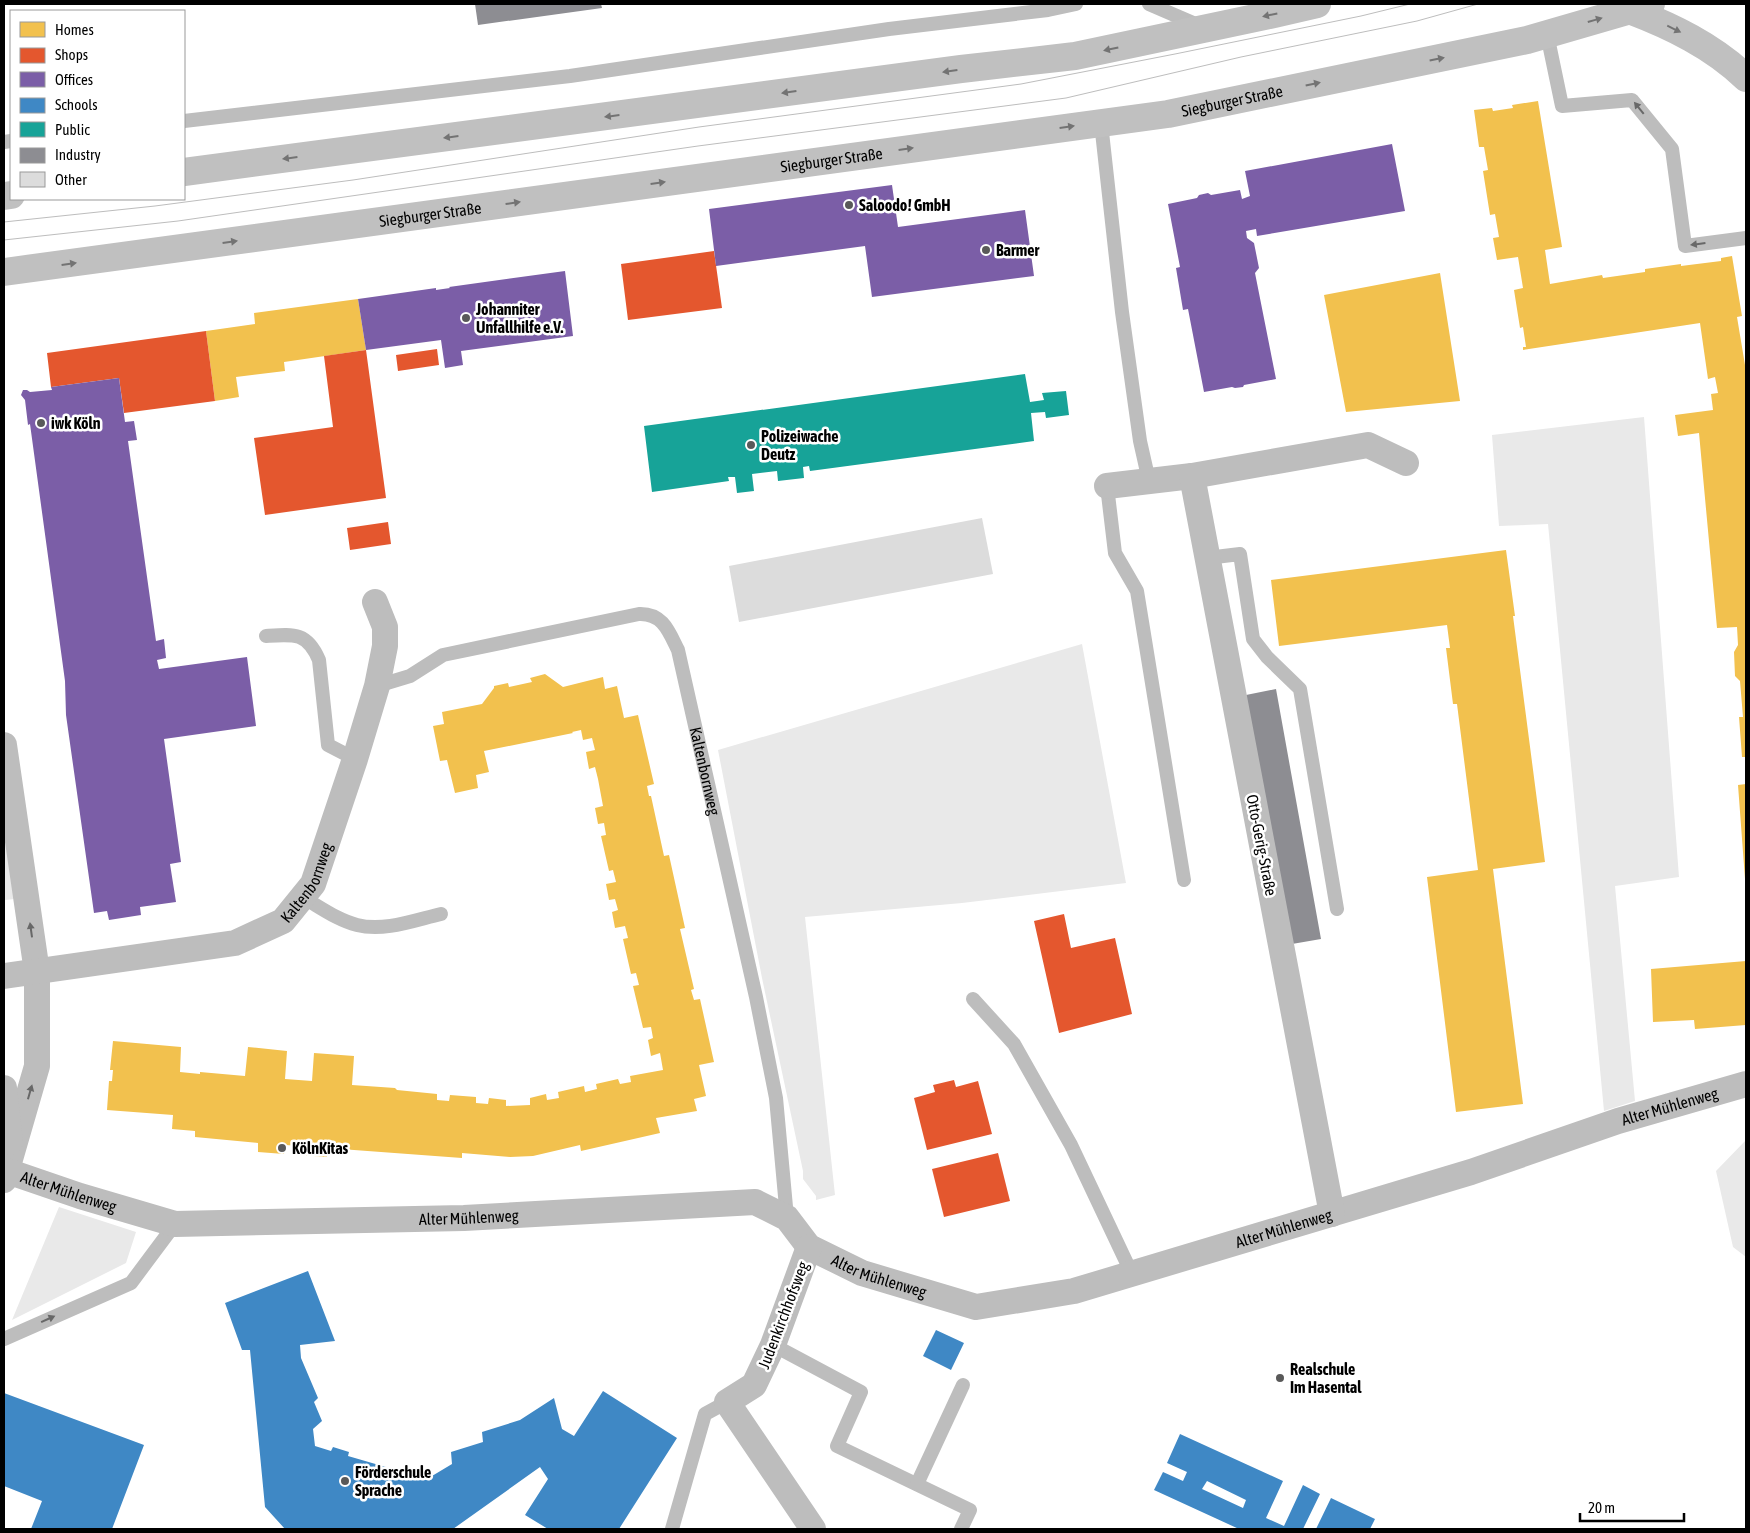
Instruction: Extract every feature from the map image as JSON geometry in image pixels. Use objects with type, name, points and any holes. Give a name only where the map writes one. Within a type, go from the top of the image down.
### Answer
[{"type":"main road","points":[[185,172],[961,69],[1075,56],[1318,4]]},
{"type":"main road","points":[[1640,7],[1728,62],[1746,78]]},
{"type":"main road","name":"Siegburger Straße","points":[[15,271],[1168,114],[1527,40],[1640,7]]},
{"type":"main road","points":[[4,285],[15,271]]},
{"type":"street","points":[[1107,486],[1192,476],[1368,445],[1406,463]]},
{"type":"street","name":"Otto-Gerig-Straße","points":[[1192,476],[1332,1214]]},
{"type":"street","name":"Kaltenbornweg","points":[[4,976],[235,943],[283,921],[313,884],[355,760],[377,686],[384,646],[385,627],[375,602]]},
{"type":"street","points":[[4,745],[37,972],[37,1066],[7,1169]]},
{"type":"street","name":"Alter Mühlenweg","points":[[7,1169],[80,1196],[175,1224],[464,1218],[756,1202],[787,1218],[809,1247],[862,1273],[976,1307],[1074,1291],[1471,1172],[1618,1121],[1746,1084]]},
{"type":"street","points":[[4,1088],[7,1169]]},
{"type":"street","name":"Judenkirchhofsweg","points":[[727,1402],[754,1385],[773,1345],[809,1247]]},
{"type":"street","points":[[727,1402],[813,1529]]},
{"type":"lane","points":[[185,121],[570,76],[889,29],[1048,10],[1076,4]]},
{"type":"lane","points":[[1149,4],[1206,29]]},
{"type":"lane","points":[[1547,34],[1562,106],[1632,100],[1672,149],[1686,246],[1746,238]]},
{"type":"lane","points":[[1101,123],[1122,312],[1140,441],[1150,481]]},
{"type":"lane","points":[[1107,486],[1115,553],[1137,591],[1184,880]]},
{"type":"lane","points":[[1207,558],[1240,554],[1253,639],[1300,689],[1337,909]]},
{"type":"lane","name":"Kaltenbornweg","points":[[377,686],[410,676],[443,655],[639,614],[649,614],[658,618],[669,631],[678,650],[756,997],[776,1098],[787,1218]]},
{"type":"lane","points":[[266,636],[292,634],[302,637],[314,647],[319,660],[328,745],[355,760]]},
{"type":"lane","points":[[302,897],[340,919],[358,926],[379,928],[441,914]]},
{"type":"lane","points":[[973,999],[1014,1044],[1071,1145],[1132,1274]]},
{"type":"lane","points":[[4,1339],[131,1283],[175,1224]]},
{"type":"lane","points":[[773,1345],[860,1392],[836,1446],[970,1510],[962,1529]]},
{"type":"lane","points":[[917,1484],[963,1385]]},
{"type":"lane","name":"Judenkirchhofsweg","points":[[672,1529],[705,1414],[727,1402]]},
{"type":"shaded area","points":[[1644,417],[1679,877],[1615,886],[1635,1101],[1604,1111],[1548,524],[1499,526],[1492,435]]},
{"type":"shaded area","points":[[1082,644],[1126,883],[962,903],[805,917],[835,1195],[816,1200],[816,1196],[803,1179],[803,1171],[762,978],[718,750]]},
{"type":"shaded area","points":[[4,812],[15,899],[5,900],[4,892]]},
{"type":"shaded area","points":[[1746,1140],[1746,1257],[1733,1247],[1716,1171]]},
{"type":"shaded area","points":[[59,1207],[136,1232],[126,1263],[12,1320]]},
{"type":"building: Homes","points":[[1538,101],[1562,247],[1545,250],[1550,284],[1602,275],[1603,278],[1645,272],[1645,269],[1681,264],[1681,266],[1721,261],[1721,258],[1732,256],[1742,316],[1737,317],[1746,371],[1746,757],[1742,757],[1739,717],[1743,717],[1740,681],[1735,676],[1734,652],[1738,645],[1737,627],[1717,628],[1699,433],[1678,436],[1675,415],[1713,410],[1711,394],[1718,393],[1715,377],[1708,379],[1700,323],[1523,350],[1523,347],[1526,347],[1523,327],[1520,328],[1514,290],[1523,288],[1518,257],[1497,260],[1493,238],[1499,237],[1495,214],[1490,215],[1483,171],[1488,170],[1484,147],[1479,147],[1474,110],[1492,108],[1493,111],[1513,108],[1512,105]]},
{"type":"building: Homes","points":[[1440,273],[1460,401],[1346,412],[1324,295]]},
{"type":"building: Homes","points":[[358,299],[366,350],[284,362],[285,371],[236,377],[239,397],[215,401],[206,331],[255,324],[254,313]]},
{"type":"building: Homes","points":[[1506,550],[1545,862],[1493,869],[1523,1104],[1456,1112],[1427,877],[1478,870],[1457,704],[1453,704],[1446,648],[1450,648],[1447,625],[1279,646],[1271,580]]},
{"type":"building: Homes","points":[[545,674],[563,687],[603,677],[605,689],[617,686],[624,718],[638,715],[654,784],[647,786],[649,796],[651,796],[664,856],[669,855],[685,928],[680,929],[694,989],[691,990],[694,1000],[700,999],[714,1062],[699,1065],[706,1096],[694,1099],[697,1111],[656,1118],[660,1133],[581,1151],[580,1145],[533,1156],[510,1157],[462,1153],[462,1158],[327,1148],[327,1157],[300,1155],[301,1146],[285,1145],[284,1154],[258,1152],[258,1143],[195,1137],[195,1131],[172,1129],[173,1115],[107,1110],[109,1081],[112,1081],[113,1070],[110,1070],[113,1041],[181,1047],[180,1072],[200,1074],[200,1072],[245,1076],[248,1047],[287,1051],[285,1079],[312,1081],[314,1053],[354,1056],[352,1085],[395,1088],[397,1090],[437,1094],[437,1100],[449,1101],[450,1095],[476,1097],[476,1103],[488,1104],[489,1098],[506,1100],[506,1106],[530,1105],[530,1098],[546,1094],[547,1100],[559,1098],[558,1092],[584,1086],[585,1092],[597,1089],[596,1084],[618,1079],[620,1084],[631,1082],[630,1076],[663,1070],[660,1053],[651,1056],[648,1040],[653,1038],[651,1027],[643,1028],[633,986],[639,985],[636,973],[631,974],[623,939],[628,938],[625,926],[615,928],[612,912],[618,910],[615,899],[609,900],[606,884],[616,882],[613,870],[609,871],[601,836],[606,835],[604,823],[598,824],[595,808],[603,806],[595,767],[589,769],[586,752],[595,750],[592,738],[583,740],[581,730],[484,751],[489,772],[476,775],[478,788],[455,793],[447,760],[440,761],[433,726],[444,724],[442,712],[482,704],[494,686],[508,683],[509,687],[532,682],[530,678]]},
{"type":"building: Homes","points":[[1746,784],[1746,879],[1745,879],[1738,785]]},
{"type":"building: Homes","points":[[1746,961],[1746,1025],[1695,1029],[1694,1020],[1653,1022],[1651,969]]},
{"type":"building: Shops","points":[[714,251],[722,308],[628,320],[621,264]]},
{"type":"building: Shops","points":[[206,331],[215,401],[124,413],[119,378],[51,387],[47,353]]},
{"type":"building: Shops","points":[[437,349],[439,365],[398,371],[396,355]]},
{"type":"building: Shops","points":[[366,350],[386,498],[265,515],[254,438],[333,427],[324,356]]},
{"type":"building: Shops","points":[[388,522],[391,544],[350,550],[347,528]]},
{"type":"building: Shops","points":[[1064,914],[1071,948],[1115,938],[1132,1014],[1059,1033],[1034,921]]},
{"type":"building: Shops","points":[[954,1080],[956,1087],[978,1081],[992,1134],[927,1150],[914,1098],[935,1092],[933,1085]]},
{"type":"building: Shops","points":[[998,1153],[1010,1201],[944,1217],[932,1169]]},
{"type":"building: Offices","points":[[1392,144],[1405,211],[1257,236],[1256,229],[1246,231],[1247,238],[1254,243],[1259,268],[1255,273],[1276,379],[1244,385],[1243,387],[1204,392],[1188,309],[1183,310],[1176,268],[1180,267],[1168,204],[1197,198],[1199,195],[1208,193],[1211,195],[1240,190],[1242,199],[1250,196],[1245,171]]},
{"type":"building: Offices","points":[[892,185],[898,227],[1025,210],[1034,276],[872,297],[865,246],[716,266],[709,209]]},
{"type":"building: Offices","name":"Johanniter Unfallhilfe e.V.","points":[[565,271],[573,336],[461,351],[463,365],[445,368],[441,340],[366,350],[358,299],[436,288],[436,290]]},
{"type":"building: Offices","points":[[119,378],[125,422],[134,421],[137,440],[128,441],[156,641],[164,639],[166,658],[157,660],[159,669],[247,657],[256,726],[164,739],[181,862],[170,864],[176,902],[140,907],[141,915],[109,920],[107,911],[94,913],[66,715],[65,681],[30,424],[28,425],[25,400],[21,395],[23,390],[30,392],[52,390],[51,387]]},
{"type":"building: Schools","points":[[308,1271],[335,1341],[300,1345],[301,1358],[318,1398],[314,1402],[322,1421],[313,1429],[315,1446],[331,1451],[333,1447],[349,1452],[348,1456],[427,1479],[452,1464],[451,1452],[483,1442],[482,1432],[520,1420],[554,1398],[562,1429],[574,1436],[603,1391],[677,1438],[619,1529],[548,1529],[525,1515],[548,1479],[540,1467],[453,1529],[285,1529],[265,1507],[250,1350],[242,1350],[225,1303]]},
{"type":"building: Schools","points":[[936,1330],[964,1343],[951,1370],[923,1356]]},
{"type":"building: Schools","points":[[4,1393],[144,1445],[112,1529],[31,1529],[42,1501],[4,1486]]},
{"type":"building: Schools","points":[[1180,1434],[1283,1481],[1266,1518],[1284,1526],[1303,1485],[1320,1494],[1303,1529],[1239,1529],[1154,1490],[1163,1472],[1183,1481],[1187,1472],[1167,1463]],"holes":[[[1207,1481],[1246,1500],[1243,1508],[1202,1489]]]},
{"type":"building: Schools","points":[[1331,1498],[1375,1519],[1370,1529],[1316,1529]]},
{"type":"building: Public","points":[[1025,374],[1030,402],[1044,400],[1042,393],[1066,391],[1069,415],[1046,418],[1045,412],[1031,413],[1034,441],[810,471],[809,466],[803,467],[804,478],[778,481],[777,471],[752,474],[754,491],[737,493],[735,477],[728,477],[729,481],[652,492],[644,426]]},
{"type":"building: Industry","points":[[475,4],[601,4],[602,8],[478,25]]},
{"type":"building: Industry","points":[[1276,689],[1321,939],[1292,944],[1246,695]]},
{"type":"building: Other","points":[[982,518],[993,574],[739,622],[729,566]]},
{"type":"tram line","points":[[4,222],[155,206],[353,180],[699,127],[1021,84],[1361,16],[1410,4]]},
{"type":"tram line","points":[[4,240],[178,221],[698,146],[1066,98],[1241,57],[1417,21],[1478,4]]},
{"type":"place","name":"Saloodo! GmbH","points":[[849,205]]},
{"type":"place","name":"Barmer","points":[[986,250]]},
{"type":"place","name":"Johanniter Unfallhilfe e.V.","points":[[466,318]]},
{"type":"place","name":"iwk Köln","points":[[41,423]]},
{"type":"place","name":"Polizeiwache Deutz","points":[[751,445]]},
{"type":"place","name":"KölnKitas","points":[[282,1148]]},
{"type":"place","name":"Realschule Im Hasental","points":[[1280,1378]]},
{"type":"place","name":"Förderschule Sprache","points":[[345,1481]]}]
